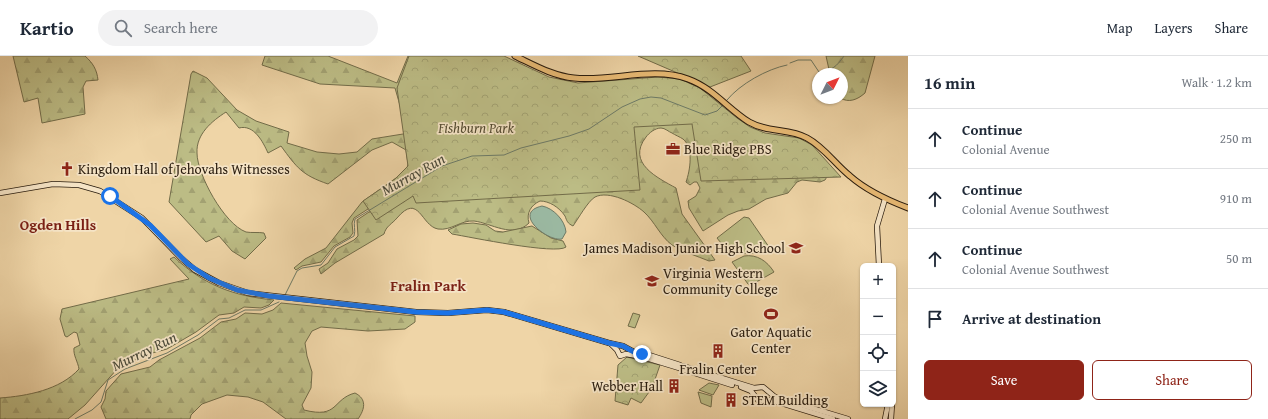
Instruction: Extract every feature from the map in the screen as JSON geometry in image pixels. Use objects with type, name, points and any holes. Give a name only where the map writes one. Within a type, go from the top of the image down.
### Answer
[{"type":"main road","points":[[515,56],[548,72],[572,78],[591,79],[661,74],[674,75],[697,83],[722,100],[744,119],[762,128],[792,133],[807,138],[857,182],[885,199],[908,208]]},
{"type":"main road","points":[[0,193],[53,184],[79,185],[100,191],[142,218],[181,258],[199,272],[228,287],[248,293],[416,312],[448,313],[487,310],[504,312],[609,343],[619,348],[625,346],[627,352]]},
{"type":"main road","points":[[879,263],[876,226],[885,199]]},
{"type":"main road","points":[[619,348],[620,356],[627,352],[756,389],[762,387],[775,397],[848,419]]},
{"type":"main road","points":[[681,367],[747,389],[754,394],[758,400],[766,398],[833,419]]},
{"type":"main road","points":[[754,394],[756,389]]},
{"type":"main road","points":[[766,398],[768,392]]},
{"type":"main road","points":[[887,419],[889,407]]},
{"type":"main road","points":[[890,407],[891,419]]},
{"type":"green space","points":[[13,56],[85,56],[94,67],[98,80],[86,81],[83,87],[85,114],[42,123],[38,98],[24,102]]},
{"type":"green space","points":[[265,56],[328,56],[397,83],[408,56],[412,56],[465,93],[407,168],[408,164],[406,150],[392,142],[372,150],[328,184],[319,181],[301,170],[291,160],[281,146],[268,153],[253,131],[244,127],[239,128],[226,112],[215,120],[202,134],[199,140],[197,146],[198,162],[213,197],[229,219],[246,232],[264,233],[266,238],[245,259],[232,251],[219,236],[206,242],[169,202],[191,74],[193,71],[207,78],[237,110],[256,121],[289,132],[287,143],[317,152],[339,154],[357,152],[372,139],[404,133],[401,109],[395,88],[320,84],[262,65]]},
{"type":"green space","name":"Fishburn Park","points":[[409,56],[504,56],[549,77],[578,83],[658,77],[680,79],[700,88],[750,127],[765,133],[799,138],[812,145],[841,177],[701,181],[692,124],[634,127],[640,190],[416,203],[413,196],[376,220],[363,201],[395,179],[408,166],[397,88]]},
{"type":"green space","points":[[638,56],[741,56],[751,71],[710,87]]},
{"type":"green space","points":[[826,56],[875,56],[865,93],[853,100],[848,100],[848,68],[829,68]]},
{"type":"green space","points":[[642,104],[828,175],[825,180],[820,182],[802,180],[797,182],[788,193],[766,199],[749,209],[728,215],[703,231],[689,208],[688,201],[696,196],[700,188],[697,182],[690,185],[686,182],[690,166],[689,148],[683,139],[659,128],[654,130],[646,137],[641,146],[640,155],[642,162],[653,174],[676,188],[682,214],[715,260],[709,261],[685,252],[672,245],[640,208],[621,198],[601,195],[595,197],[589,202],[573,226],[568,223],[563,213],[557,207],[550,203],[540,201],[530,210],[528,216],[529,223],[523,228],[516,230],[502,229],[474,221],[438,229],[432,227],[415,209],[410,208],[404,211],[389,225],[384,234],[335,263],[321,274],[319,269],[328,263],[337,249],[354,240],[358,236],[357,220],[369,212]]},
{"type":"green space","points":[[406,169],[382,200],[354,218],[352,223],[353,233],[350,237],[334,246],[321,262],[302,266],[296,270],[294,268],[305,259],[326,248],[362,202],[396,178]]},
{"type":"green space","points":[[744,217],[749,218],[769,247],[762,251],[748,254],[734,252],[728,249],[717,238]]},
{"type":"green space","points":[[473,223],[486,225],[495,231],[503,232],[532,226],[551,238],[563,241],[566,247],[559,249],[546,249],[512,245],[452,234],[448,230],[461,224]]},
{"type":"green space","points":[[744,256],[753,256],[761,259],[774,272],[751,285],[748,284],[732,262]]},
{"type":"green space","points":[[174,257],[185,267],[220,288],[245,296],[274,300],[269,305],[261,308],[244,307],[234,313],[219,315],[196,332],[167,349],[145,355],[118,368],[85,405],[68,419],[0,419],[0,398],[21,396],[53,387],[71,376],[79,369],[74,351],[74,348],[80,345],[77,333],[74,332],[67,337],[65,336],[60,319],[62,309],[189,279],[170,259]]},
{"type":"green space","points":[[281,303],[415,316],[415,322],[405,329],[368,331],[321,327],[312,331],[305,343],[312,372],[311,388],[302,405],[304,410],[324,412],[334,407],[342,399],[355,393],[362,398],[364,404],[358,419],[286,419],[263,402],[248,397],[227,395],[202,404],[191,415],[190,419],[106,419],[101,407],[105,399],[106,391],[121,374],[150,367],[159,360],[200,338],[221,322],[236,319],[245,313],[262,314],[273,310]]},
{"type":"green space","points":[[633,313],[640,315],[635,328],[628,326]]},
{"type":"green space","points":[[627,357],[660,365],[652,388],[641,403],[631,398],[628,405],[615,401],[618,365]]},
{"type":"green space","points":[[709,383],[719,385],[713,395],[699,390]]},
{"type":"green space","points":[[698,392],[712,396],[711,407],[701,403]]},
{"type":"shaded area","points":[[542,206],[550,209],[561,219],[566,232],[562,239],[556,239],[541,232],[531,220],[530,215],[533,210]]},
{"type":"waterway","name":"Murray Run","points":[[790,63],[798,60],[811,60],[819,72],[834,67],[844,56]]},
{"type":"waterway","name":"Murray Run","points":[[727,100],[739,88],[754,78],[771,70],[787,65]]},
{"type":"waterway","name":"Murray Run","points":[[285,295],[297,271],[302,268],[321,265],[335,247],[354,236],[355,219],[442,166],[472,156],[504,155],[521,148],[569,136],[589,129],[622,107],[640,99],[651,97],[661,98],[705,115],[717,111],[723,105]]},
{"type":"waterway","name":"Murray Run","points":[[75,419],[92,410],[101,402],[108,380],[125,369],[167,353],[198,335],[219,319],[229,318],[245,310],[261,310],[279,302]]},
{"type":"place","name":"Blue Ridge PBS","points":[[673,149]]},
{"type":"place","name":"Kingdom Hall of Jehovahs Witnesses","points":[[67,169]]},
{"type":"place","name":"James Madison Junior High School","points":[[796,248]]},
{"type":"place","name":"Virginia Western Community College","points":[[652,281]]},
{"type":"place","name":"Gator Aquatic Center","points":[[771,314]]},
{"type":"place","name":"Fralin Center","points":[[718,351]]},
{"type":"place","name":"Webber Hall","points":[[674,386]]},
{"type":"place","name":"STEM Building","points":[[731,400]]},
{"type":"district","name":"Ogden Hills","points":[[58,224]]},
{"type":"district","name":"Fralin Park","points":[[428,285]]},
{"type":"route","points":[[110,196],[133,211],[150,225],[188,264],[209,278],[237,290],[269,296],[416,312],[448,313],[478,310],[504,312],[516,314],[623,346],[634,352],[642,354]]}]
